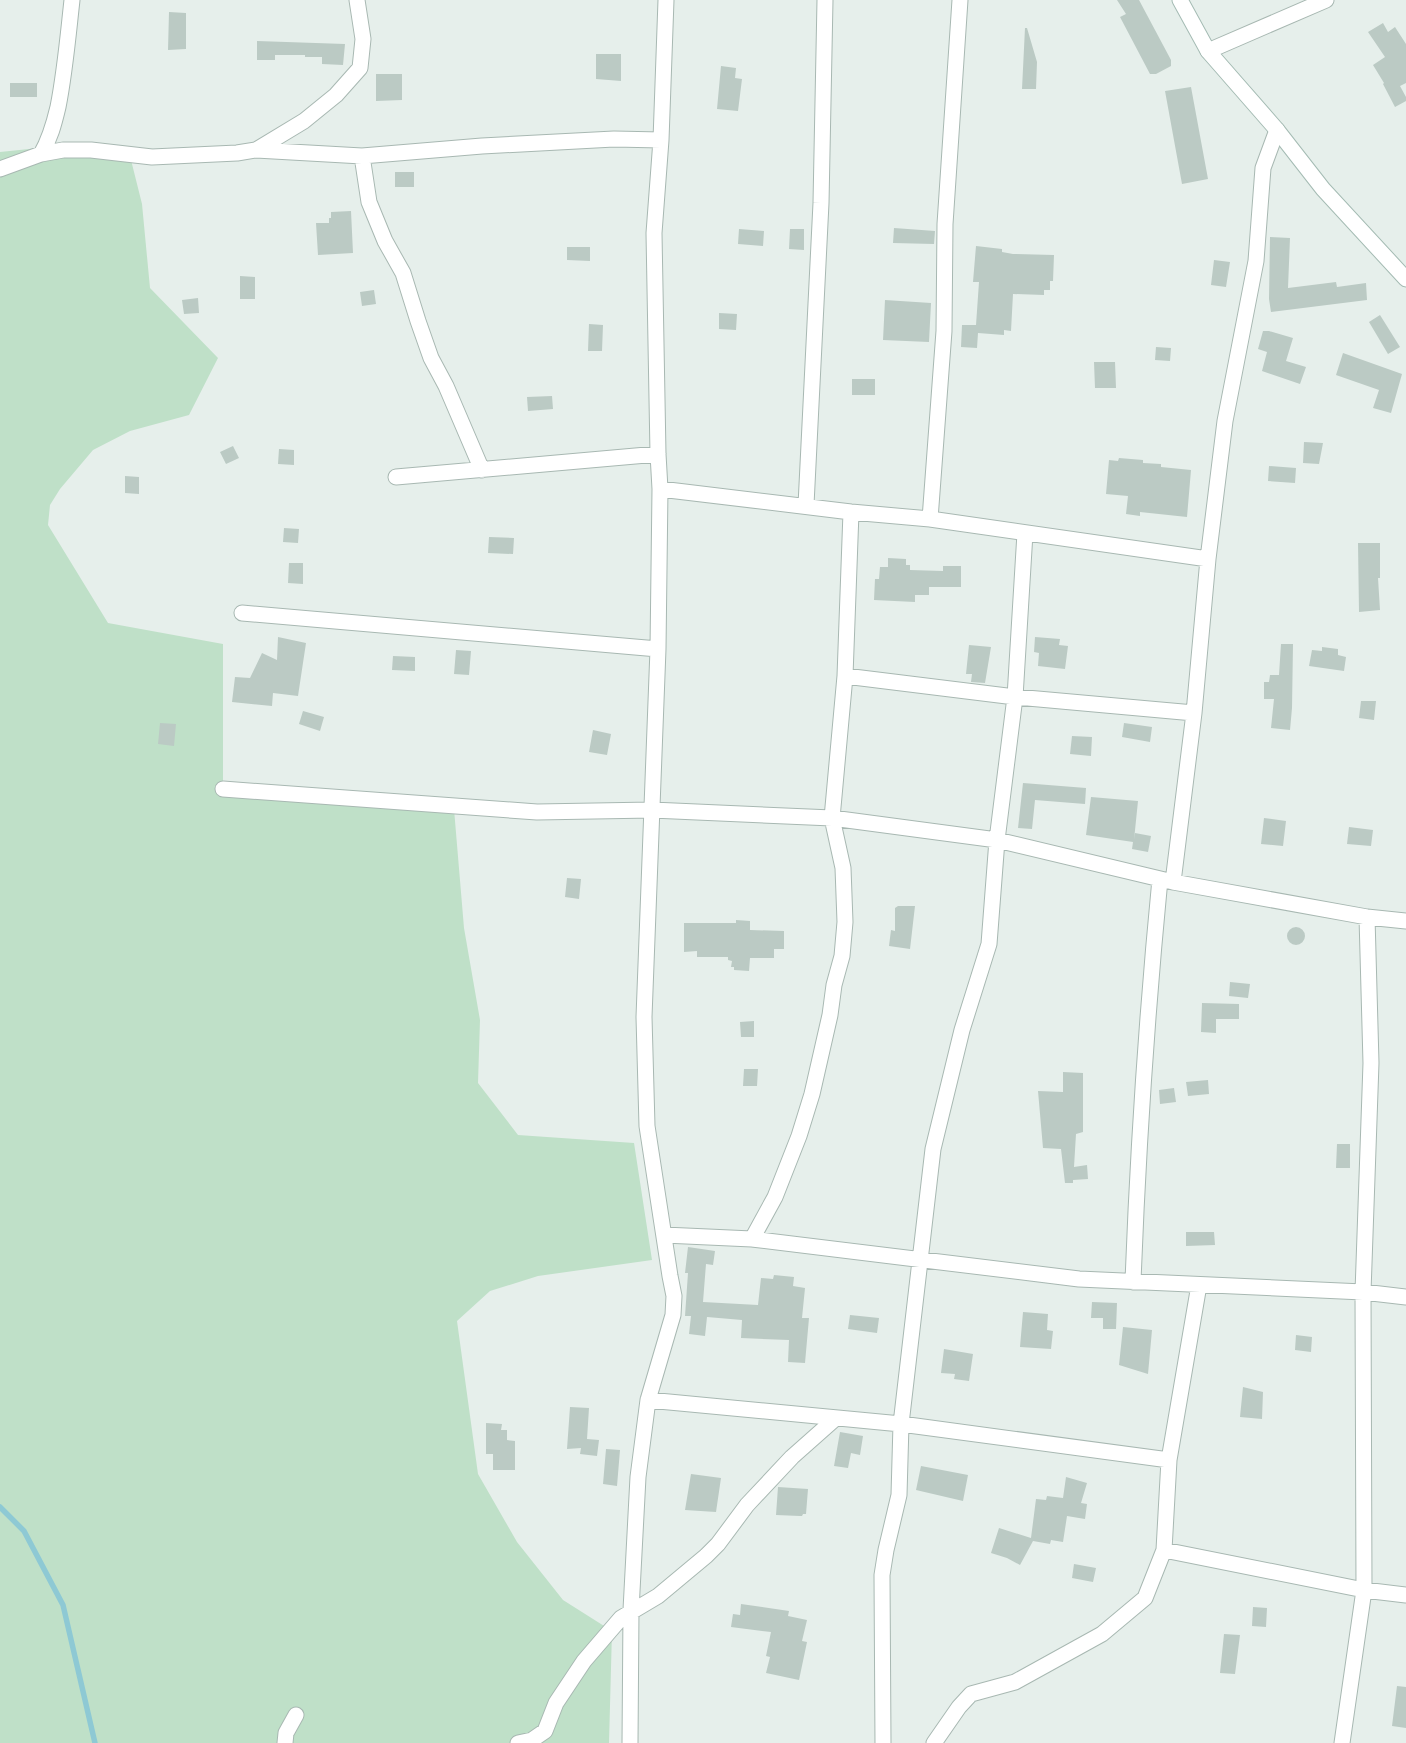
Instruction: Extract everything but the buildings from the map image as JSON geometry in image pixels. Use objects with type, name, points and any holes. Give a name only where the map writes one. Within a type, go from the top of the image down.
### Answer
[{"type":"street","points":[[41,154],[47,145],[53,128],[64,77],[72,0]]},
{"type":"street","points":[[256,150],[304,122],[336,95],[360,68],[363,39],[357,0]]},
{"type":"street","points":[[630,1743],[631,1610],[638,1476],[648,1400],[674,1305],[646,1126],[644,1017],[658,649],[660,489],[654,233],[661,140],[666,0]]},
{"type":"street","points":[[806,505],[821,203],[825,0]]},
{"type":"street","points":[[930,519],[944,331],[945,224],[960,0]]},
{"type":"street","points":[[1180,0],[1208,51],[1277,130],[1324,189],[1406,279]]},
{"type":"street","points":[[1208,51],[1326,0]]},
{"type":"street","points":[[1133,1282],[1138,1154],[1148,1004],[1194,713],[1208,559],[1225,421],[1256,261],[1263,168],[1277,130]]},
{"type":"street","points":[[0,169],[41,154],[62,150],[91,150],[152,157],[238,153],[256,150],[362,156],[492,146],[614,140],[661,140]]},
{"type":"street","points":[[362,156],[369,202],[385,241],[403,273],[431,358],[446,386],[482,470]]},
{"type":"street","points":[[396,477],[658,454]]},
{"type":"street","points":[[660,489],[852,512],[930,519],[1208,559]]},
{"type":"street","points":[[752,1240],[775,1197],[799,1136],[812,1094],[830,1015],[834,985],[842,956],[845,922],[843,868],[832,818],[845,676],[852,512]]},
{"type":"street","points":[[883,1743],[882,1575],[899,1495],[901,1424],[933,1149],[962,1030],[989,944],[997,840],[1014,696],[1025,533]]},
{"type":"street","points":[[242,613],[658,649]]},
{"type":"street","points":[[845,676],[1014,696],[1194,713]]},
{"type":"street","points":[[223,788],[537,812],[652,810],[832,818],[997,840],[1167,881],[1367,917],[1406,922]]},
{"type":"street","points":[[1342,1743],[1364,1590],[1363,1292],[1371,1063],[1367,917]]},
{"type":"street","points":[[664,1234],[752,1240],[1079,1279],[1363,1292],[1406,1297]]},
{"type":"street","points":[[934,1743],[959,1707],[971,1694],[1015,1682],[1102,1634],[1145,1598],[1164,1550],[1169,1460],[1199,1285]]},
{"type":"street","points":[[648,1400],[901,1424],[1169,1460]]},
{"type":"street","points":[[518,1743],[532,1740],[545,1731],[556,1703],[584,1661],[608,1631],[631,1610],[658,1596],[706,1556],[718,1544],[747,1505],[792,1457],[836,1418]]},
{"type":"street","points":[[1164,1550],[1364,1590],[1406,1595]]},
{"type":"street","points":[[285,1743],[286,1733],[296,1715]]},
{"type":"green space","points":[[68,145],[128,148],[142,204],[150,288],[218,358],[189,415],[130,431],[93,450],[60,489],[50,505],[48,525],[108,623],[223,644],[223,789],[454,809],[464,928],[480,1020],[478,1083],[518,1135],[634,1143],[652,1260],[538,1276],[490,1291],[457,1321],[478,1474],[517,1542],[563,1600],[612,1631],[609,1743],[0,1743],[0,152]]},
{"type":"waterway","points":[[0,1507],[24,1531],[63,1605],[95,1743]]}]
